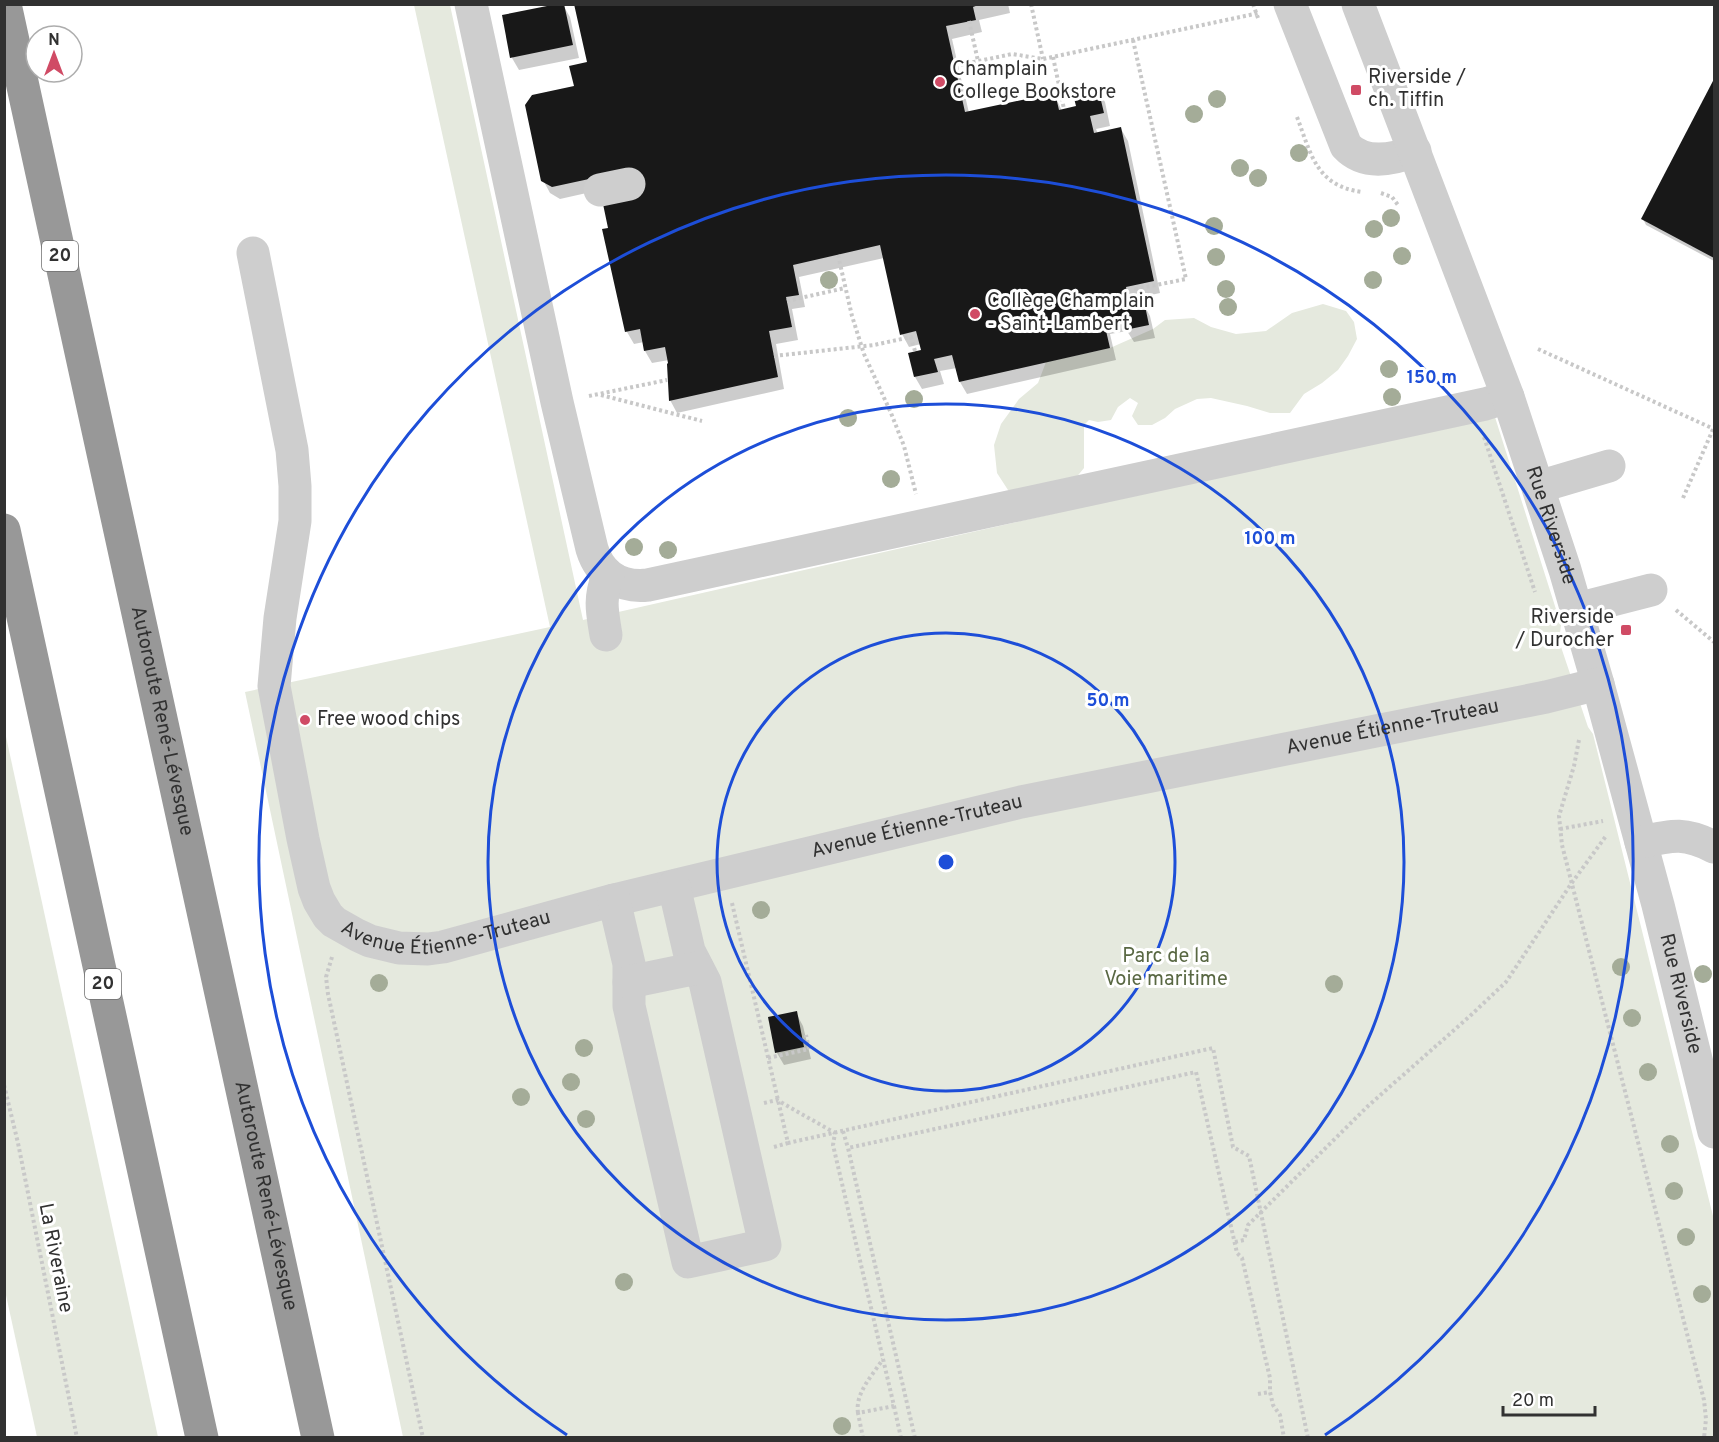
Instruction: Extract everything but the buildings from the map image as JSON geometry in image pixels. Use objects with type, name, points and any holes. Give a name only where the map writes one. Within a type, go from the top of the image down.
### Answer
[{"type":"highway","name":"Autoroute René-Lévesque","points":[[5,4],[318,1437]]},
{"type":"highway","name":"20","points":[[4,530],[202,1437]]},
{"type":"street","points":[[471,4],[555,391],[592,549],[599,566],[608,575],[621,582],[630,585],[648,585],[1485,404],[1508,397]]},
{"type":"street","name":"Rue Riverside","points":[[1358,4],[1508,397],[1538,487],[1598,684],[1641,842],[1714,1132]]},
{"type":"street","points":[[1276,8],[1346,146],[1361,157],[1385,159],[1415,151]]},
{"type":"street","name":"Avenue Étienne-Truteau","points":[[254,252],[292,450],[295,486],[295,521],[280,618],[274,686],[303,839],[316,894],[327,916],[357,936],[385,945],[414,949],[443,947],[614,900],[1021,802],[1546,697],[1598,684]]},
{"type":"street","points":[[1538,487],[1609,466]]},
{"type":"street","points":[[606,635],[602,594],[608,575]]},
{"type":"street","points":[[1576,609],[1651,590]]},
{"type":"street","points":[[1641,842],[1681,836],[1691,837],[1714,847]]},
{"type":"street","points":[[614,900],[630,964],[629,1006],[688,1262],[765,1245],[705,982],[689,951],[674,886]]},
{"type":"street","points":[[630,982],[698,968]]},
{"type":"path","points":[[1031,4],[1043,59]]},
{"type":"path","points":[[955,66],[1012,54],[1043,59],[1276,8]]},
{"type":"path","points":[[969,21],[978,61]]},
{"type":"path","points":[[1133,40],[1185,279],[1136,289],[1139,302]]},
{"type":"path","points":[[1053,57],[1064,109]]},
{"type":"path","points":[[838,255],[862,345],[904,446],[916,498]]},
{"type":"path","points":[[787,301],[845,288]]},
{"type":"path","points":[[774,356],[874,345],[911,337],[915,351]]},
{"type":"path","points":[[1538,349],[1714,428],[1683,498]]},
{"type":"path","points":[[581,397],[667,380]]},
{"type":"path","points":[[597,394],[702,421]]},
{"type":"path","name":"Rue Riverside","points":[[1482,431],[1537,596]]},
{"type":"path","points":[[1651,590],[1714,642]]},
{"type":"path","points":[[1579,729],[1577,754],[1559,816],[1562,845],[1704,1400],[1706,1419],[1704,1437]]},
{"type":"path","points":[[1560,829],[1609,819]]},
{"type":"path","points":[[1234,1242],[1244,1240],[1248,1225],[1261,1212],[1368,1107],[1506,982],[1571,884],[1612,829]]},
{"type":"path","points":[[732,901],[788,1143],[1213,1048],[1233,1147],[1249,1156],[1308,1437]]},
{"type":"path","points":[[328,971],[327,993],[423,1437]]},
{"type":"path","points":[[768,1058],[809,1049],[806,1035]]},
{"type":"path","points":[[848,1148],[1196,1072],[1234,1242],[1245,1269],[1270,1378],[1273,1405],[1280,1415],[1284,1437]]},
{"type":"path","name":"La Riveraine","points":[[4,1085],[18,1143],[77,1437]]},
{"type":"path","points":[[777,1100],[834,1133]]},
{"type":"path","points":[[843,1131],[915,1437]]},
{"type":"path","points":[[834,1133],[833,1145],[901,1437]]},
{"type":"path","points":[[863,1437],[857,1405],[858,1397],[883,1359]]},
{"type":"path","points":[[1258,1394],[1270,1392]]},
{"type":"path","points":[[858,1413],[894,1406]]},
{"type":"green space","name":"Parc de la Voie maritime","points":[[414,5],[450,5],[583,620],[1494,414],[1561,625],[1559,641],[1588,727],[1593,734],[1714,1220],[1714,1437],[403,1437],[245,692],[550,627]]},
{"type":"green space","points":[[1323,304],[1346,311],[1354,322],[1357,339],[1338,370],[1304,394],[1290,413],[1270,413],[1211,398],[1197,399],[1175,409],[1152,425],[1138,425],[1132,416],[1138,403],[1130,398],[1118,407],[1111,420],[1098,422],[1089,420],[1084,425],[1084,468],[1075,479],[1017,491],[1008,490],[997,473],[994,445],[1001,424],[1019,399],[1038,383],[1046,362],[1110,348],[1153,329],[1165,320],[1194,318],[1211,327],[1236,334],[1266,331],[1292,313]]},
{"type":"green space","points":[[5,732],[158,1437],[37,1437],[4,1286]]},
{"type":"place","name":"Champlain College Bookstore","points":[[940,82]]},
{"type":"place","name":"Riverside / ch. Tiffin","points":[[1356,90]]},
{"type":"place","name":"Collège Champlain - Saint-Lambert","points":[[975,314]]},
{"type":"place","name":"Riverside / Durocher","points":[[1626,630]]},
{"type":"place","name":"Free wood chips","points":[[305,720]]}]
